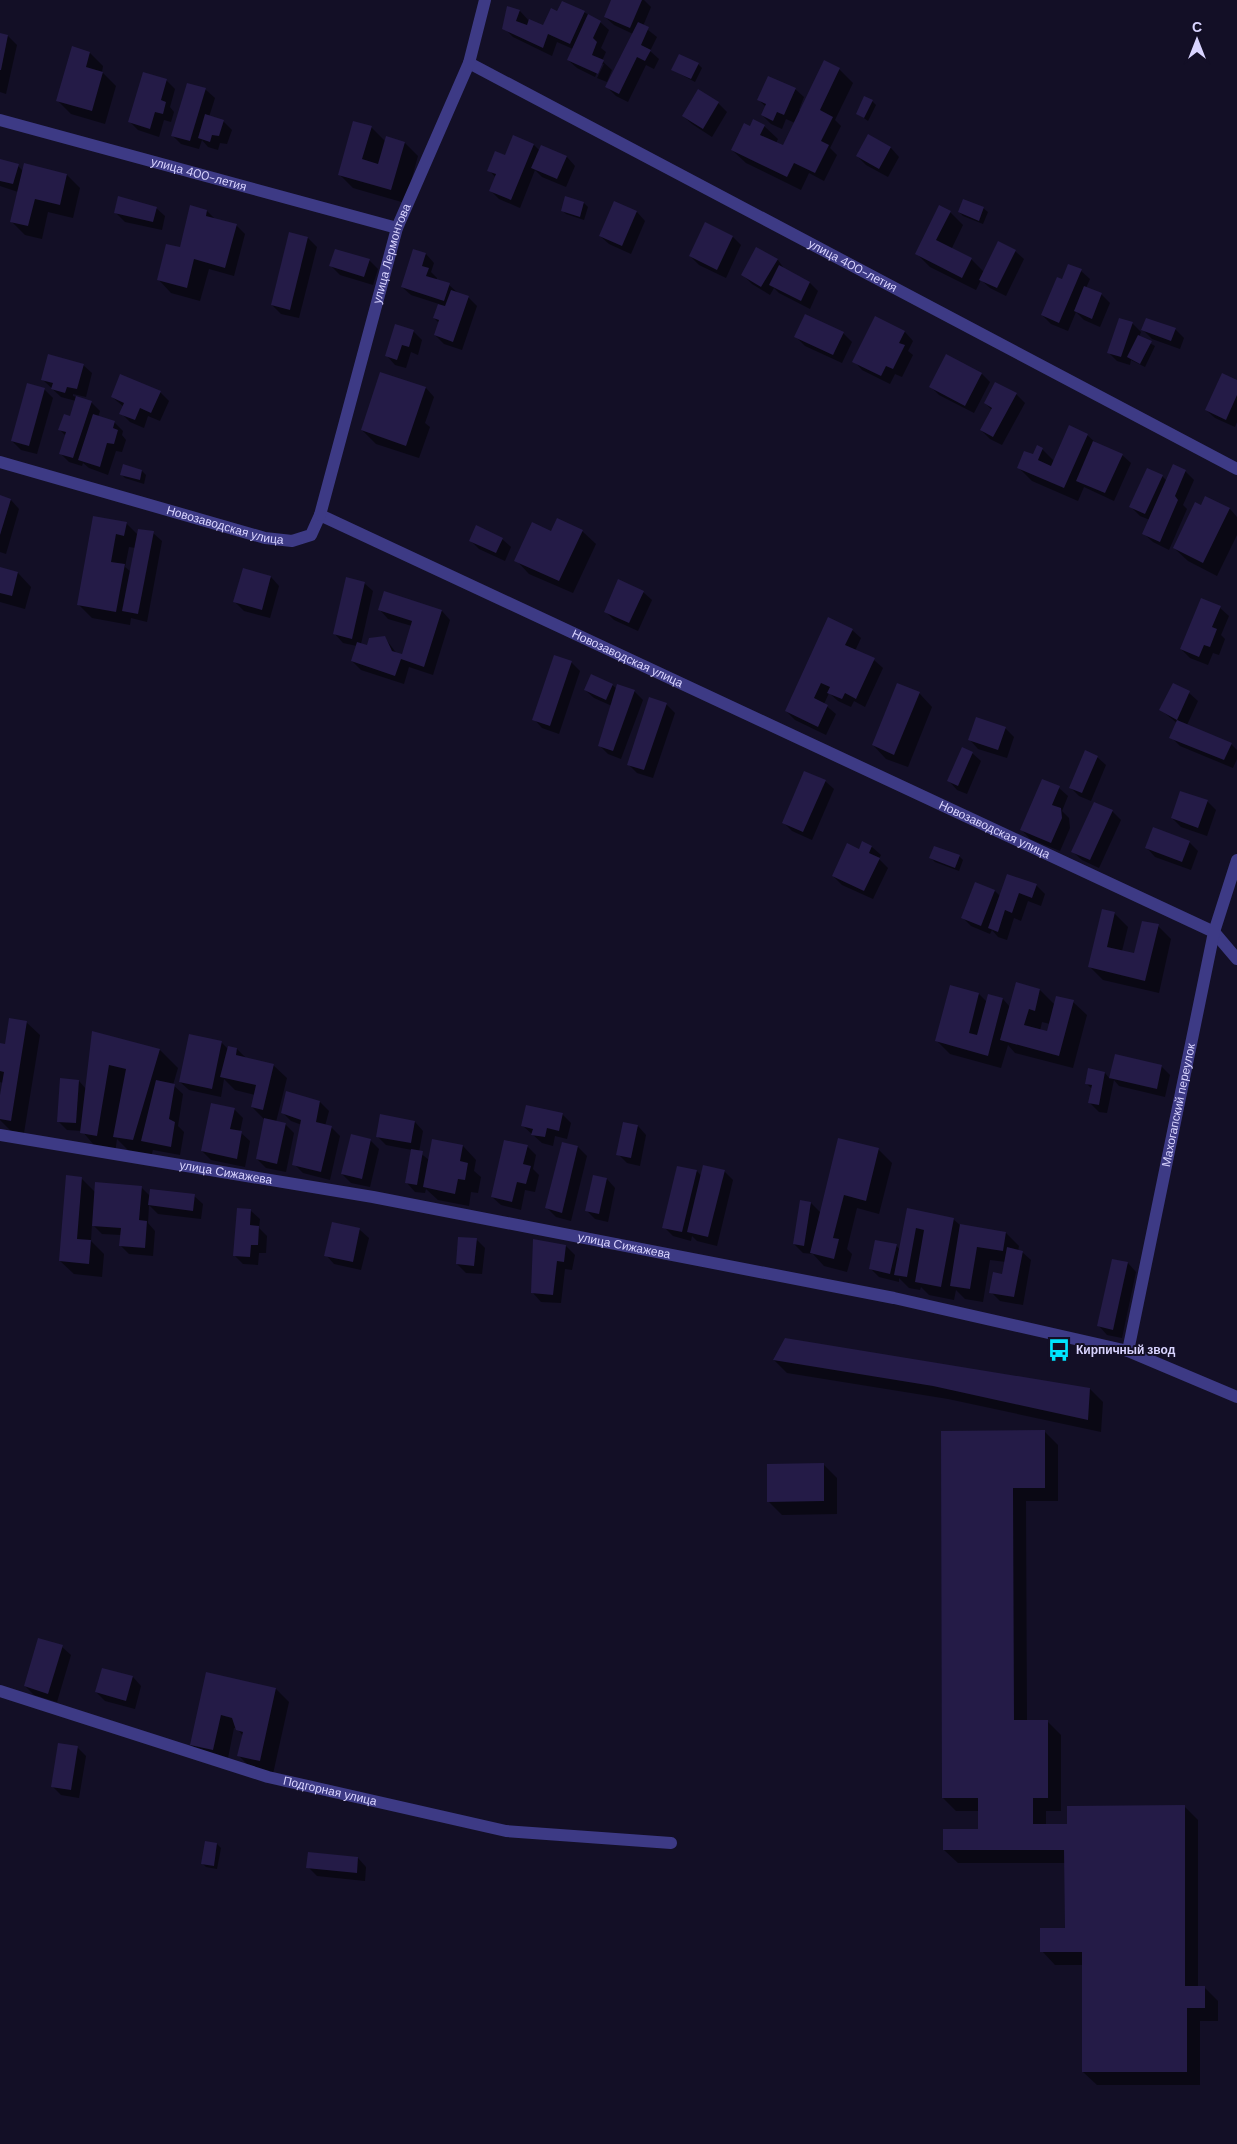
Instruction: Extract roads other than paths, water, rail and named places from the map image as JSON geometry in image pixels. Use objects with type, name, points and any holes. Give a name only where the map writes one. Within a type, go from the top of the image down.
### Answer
[{"type":"street","name":"улица Лермонтова","points":[[320,515],[397,228],[469,63],[485,0]]},
{"type":"street","name":"улица 400-летия","points":[[469,63],[1237,469]]},
{"type":"street","name":"улица 400-летия","points":[[0,120],[397,228]]},
{"type":"street","name":"Новозаводская улица","points":[[0,462],[265,538],[292,541],[311,535],[320,515],[1214,932],[1237,959]]},
{"type":"street","name":"Махогапский переулок","points":[[1128,1351],[1214,932],[1237,860]]},
{"type":"street","name":"улица Сижажева","points":[[0,1134],[393,1201],[894,1298],[1128,1351],[1237,1397]]},
{"type":"street","name":"Подгорная улица","points":[[0,1691],[268,1777],[497,1829],[671,1843]]},
{"type":"place","name":"Кирпичный звод","points":[[1059,1350]]}]
